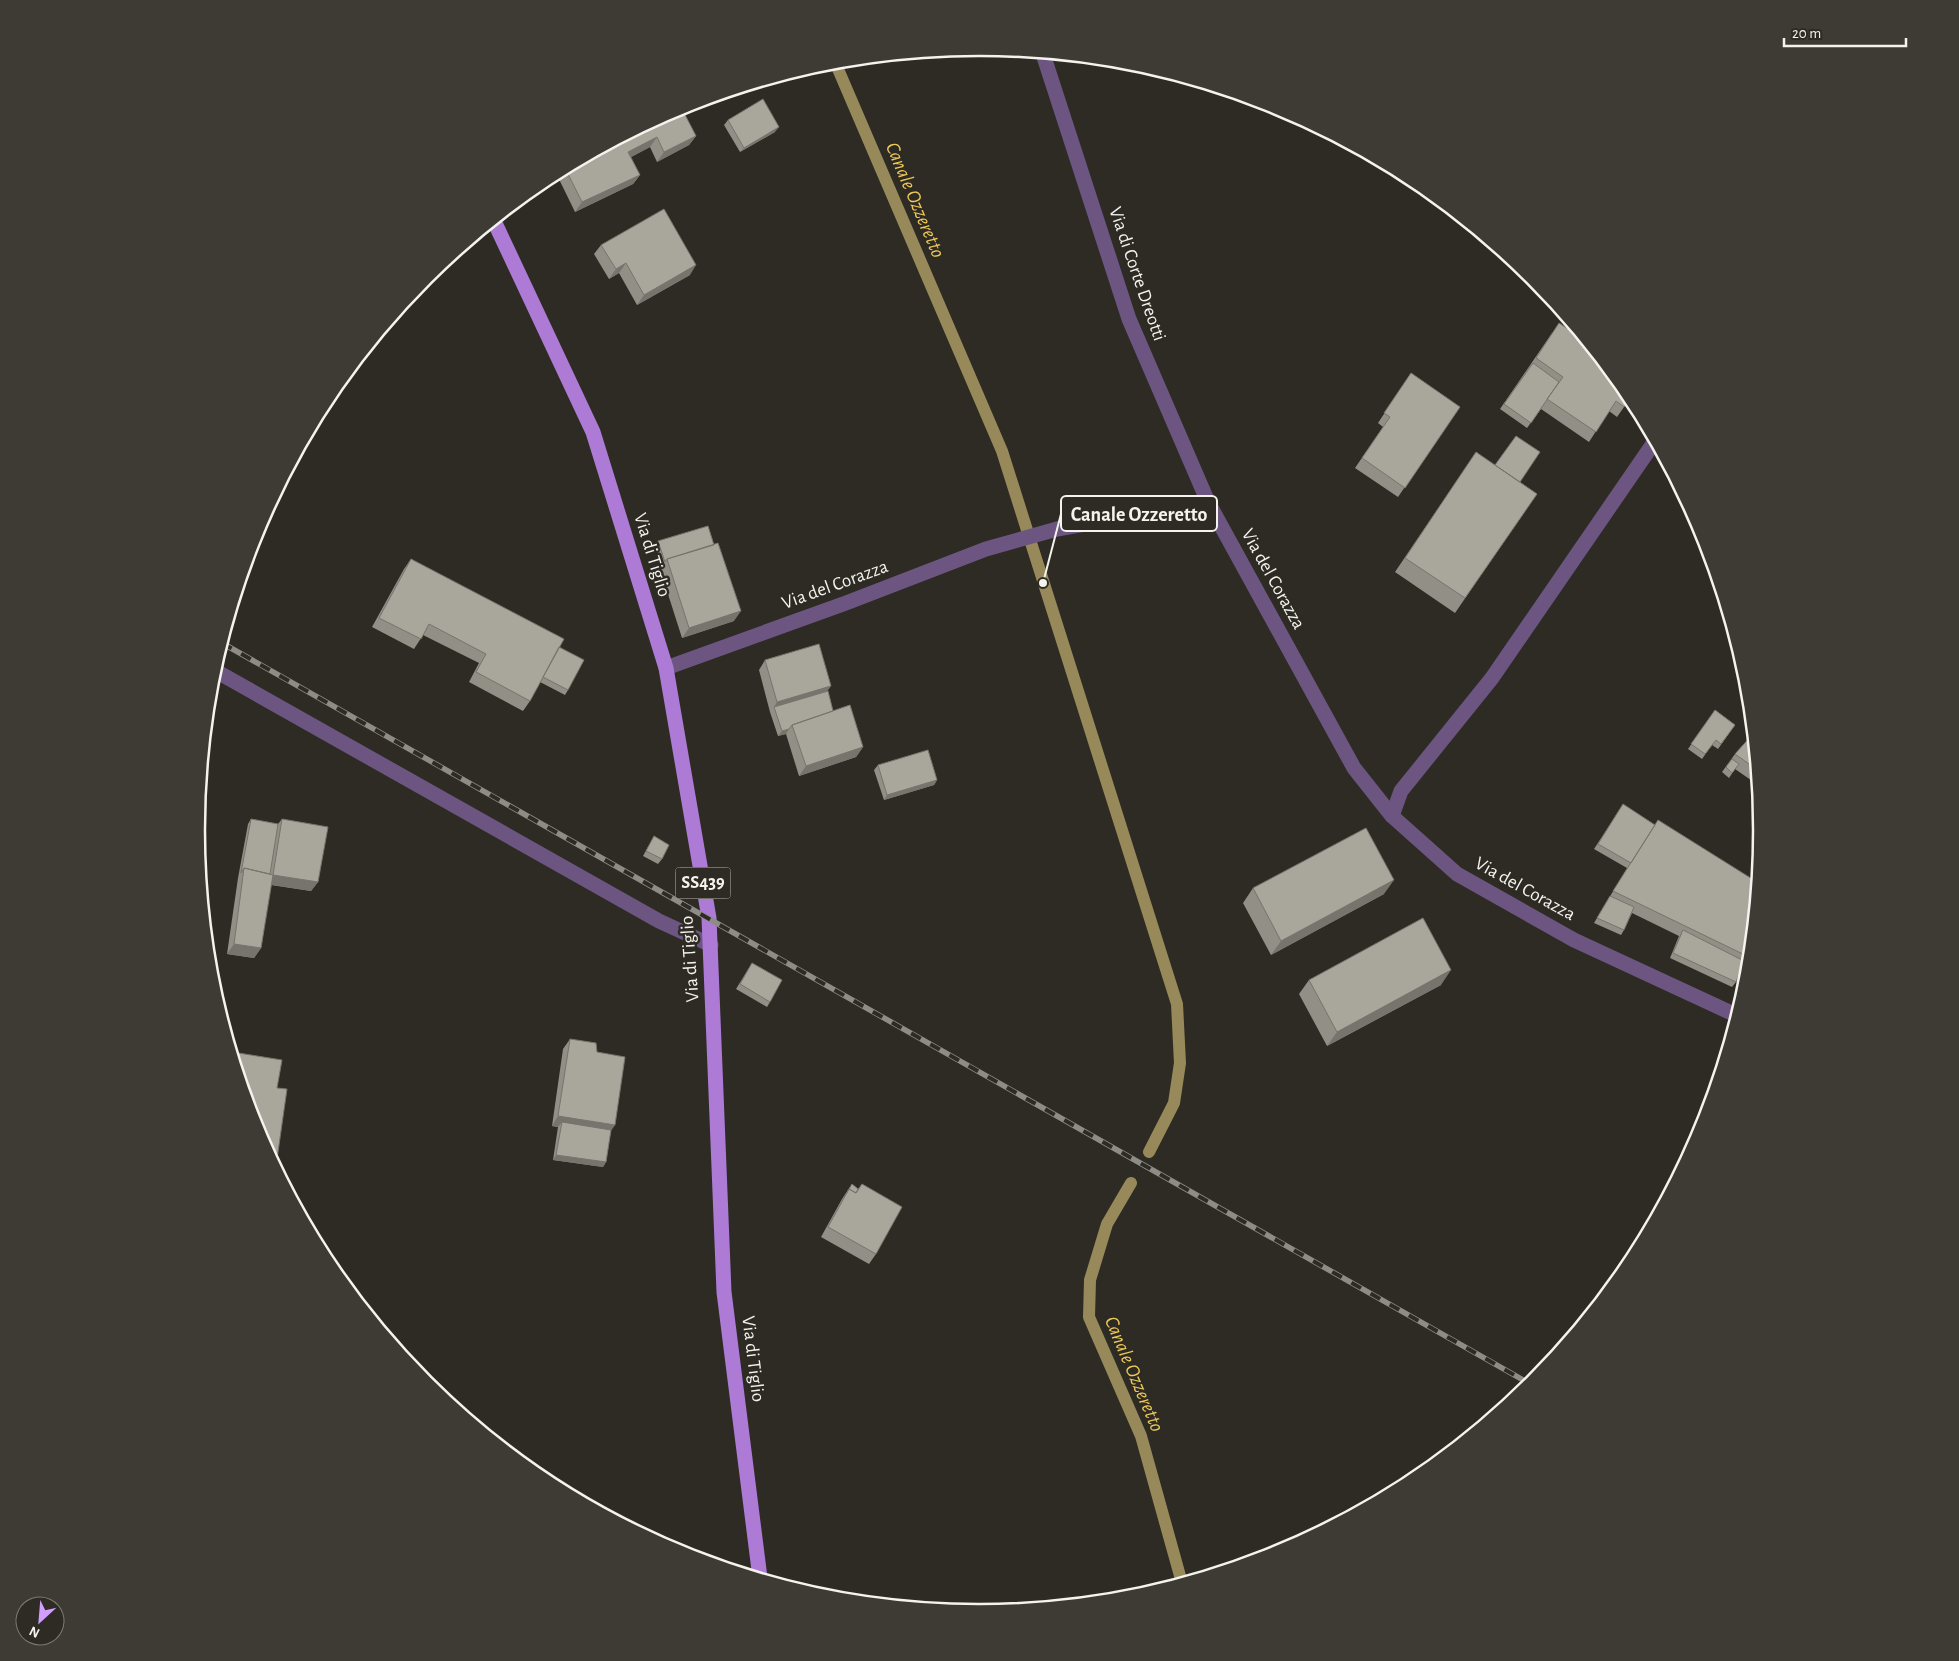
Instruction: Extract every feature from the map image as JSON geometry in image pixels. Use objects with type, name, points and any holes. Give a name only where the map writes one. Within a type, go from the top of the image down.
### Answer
[{"type":"main road","name":"Via di Tiglio","points":[[496,226],[592,432],[666,668],[709,918],[724,1292],[759,1572]]},
{"type":"street","name":"Via di Corte Dreotti","points":[[1045,59],[1129,319],[1208,502]]},
{"type":"street","points":[[1392,816],[1401,791],[1492,678],[1652,446]]},
{"type":"street","name":"Via del Corazza","points":[[666,668],[846,603],[986,549],[1057,529],[1208,502],[1354,768],[1392,816],[1466,878],[1574,940],[1731,1013]]},
{"type":"street","points":[[221,674],[659,921],[711,945]]},
{"type":"building","points":[[763,99],[779,127],[744,148],[728,120]]},
{"type":"building","points":[[685,114],[696,136],[664,152],[657,137],[628,152],[640,175],[582,202],[568,175],[637,136]]},
{"type":"building","points":[[664,209],[696,265],[644,295],[626,263],[616,269],[601,245]]},
{"type":"building","points":[[1559,323],[1571,331],[1594,359],[1626,404],[1624,407],[1616,401],[1596,432],[1547,399],[1563,377],[1536,358]]},
{"type":"building","points":[[1533,363],[1559,382],[1531,423],[1504,404]]},
{"type":"building","points":[[1411,373],[1460,407],[1405,488],[1362,458],[1390,417],[1384,413]]},
{"type":"building","points":[[1516,436],[1540,452],[1520,482],[1495,465]]},
{"type":"building","points":[[1476,452],[1537,494],[1465,598],[1405,558]]},
{"type":"building","points":[[708,526],[714,545],[667,559],[665,562],[658,541]]},
{"type":"building","points":[[718,543],[741,611],[689,628],[667,559]]},
{"type":"building","points":[[411,559],[564,639],[530,701],[476,672],[486,654],[429,624],[421,639],[379,618]]},
{"type":"building","points":[[819,644],[831,686],[777,702],[765,660]]},
{"type":"building","points":[[559,647],[584,660],[568,690],[543,677]]},
{"type":"building","points":[[828,691],[833,711],[792,725],[789,729],[782,731],[774,707]]},
{"type":"building","points":[[850,705],[863,747],[806,766],[792,725]]},
{"type":"building","points":[[1715,710],[1735,725],[1721,744],[1716,740],[1705,754],[1691,744]]},
{"type":"building","points":[[1748,740],[1751,765],[1735,754]]},
{"type":"building","points":[[928,750],[937,780],[887,795],[878,765]]},
{"type":"building","points":[[1732,759],[1739,764],[1732,773],[1726,767]]},
{"type":"building","points":[[1623,804],[1655,825],[1631,863],[1598,844]]},
{"type":"building","points":[[251,819],[278,824],[270,874],[244,868],[241,873]]},
{"type":"building","points":[[282,819],[328,827],[318,882],[273,875]]},
{"type":"building","points":[[1658,820],[1752,879],[1743,954],[1613,891]]},
{"type":"building","points":[[1366,828],[1394,880],[1281,941],[1253,888]]},
{"type":"building","points":[[654,836],[669,845],[662,859],[646,851]]},
{"type":"building","points":[[244,868],[273,875],[261,948],[234,944]]},
{"type":"building","points":[[1610,896],[1634,907],[1624,930],[1597,918]]},
{"type":"building","points":[[1423,918],[1451,970],[1337,1032],[1309,980]]},
{"type":"building","points":[[1683,930],[1742,960],[1741,968],[1736,982],[1673,953]]},
{"type":"building","points":[[752,963],[782,980],[770,1002],[740,984]]},
{"type":"building","points":[[570,1039],[596,1043],[597,1052],[625,1057],[615,1125],[558,1116]]},
{"type":"building","points":[[238,1053],[282,1060],[277,1088],[287,1089],[277,1156],[264,1127]]},
{"type":"building","points":[[562,1122],[611,1130],[606,1162],[556,1155]]},
{"type":"building","points":[[852,1184],[858,1189],[856,1193],[849,1189]]},
{"type":"building","points":[[862,1184],[902,1207],[876,1254],[828,1227],[849,1189],[856,1193]]},
{"type":"waterway","name":"Canale Ozzeretto","points":[[838,69],[1002,451],[1177,1004],[1180,1063],[1174,1103],[1149,1152]]},
{"type":"waterway","name":"Canale Ozzeretto","points":[[1131,1183],[1107,1224],[1090,1280],[1089,1317],[1141,1436],[1181,1578]]},
{"type":"railway","points":[[228,646],[1524,1381]]},
{"type":"place","name":"Canale Ozzeretto","points":[[1043,583]]}]
